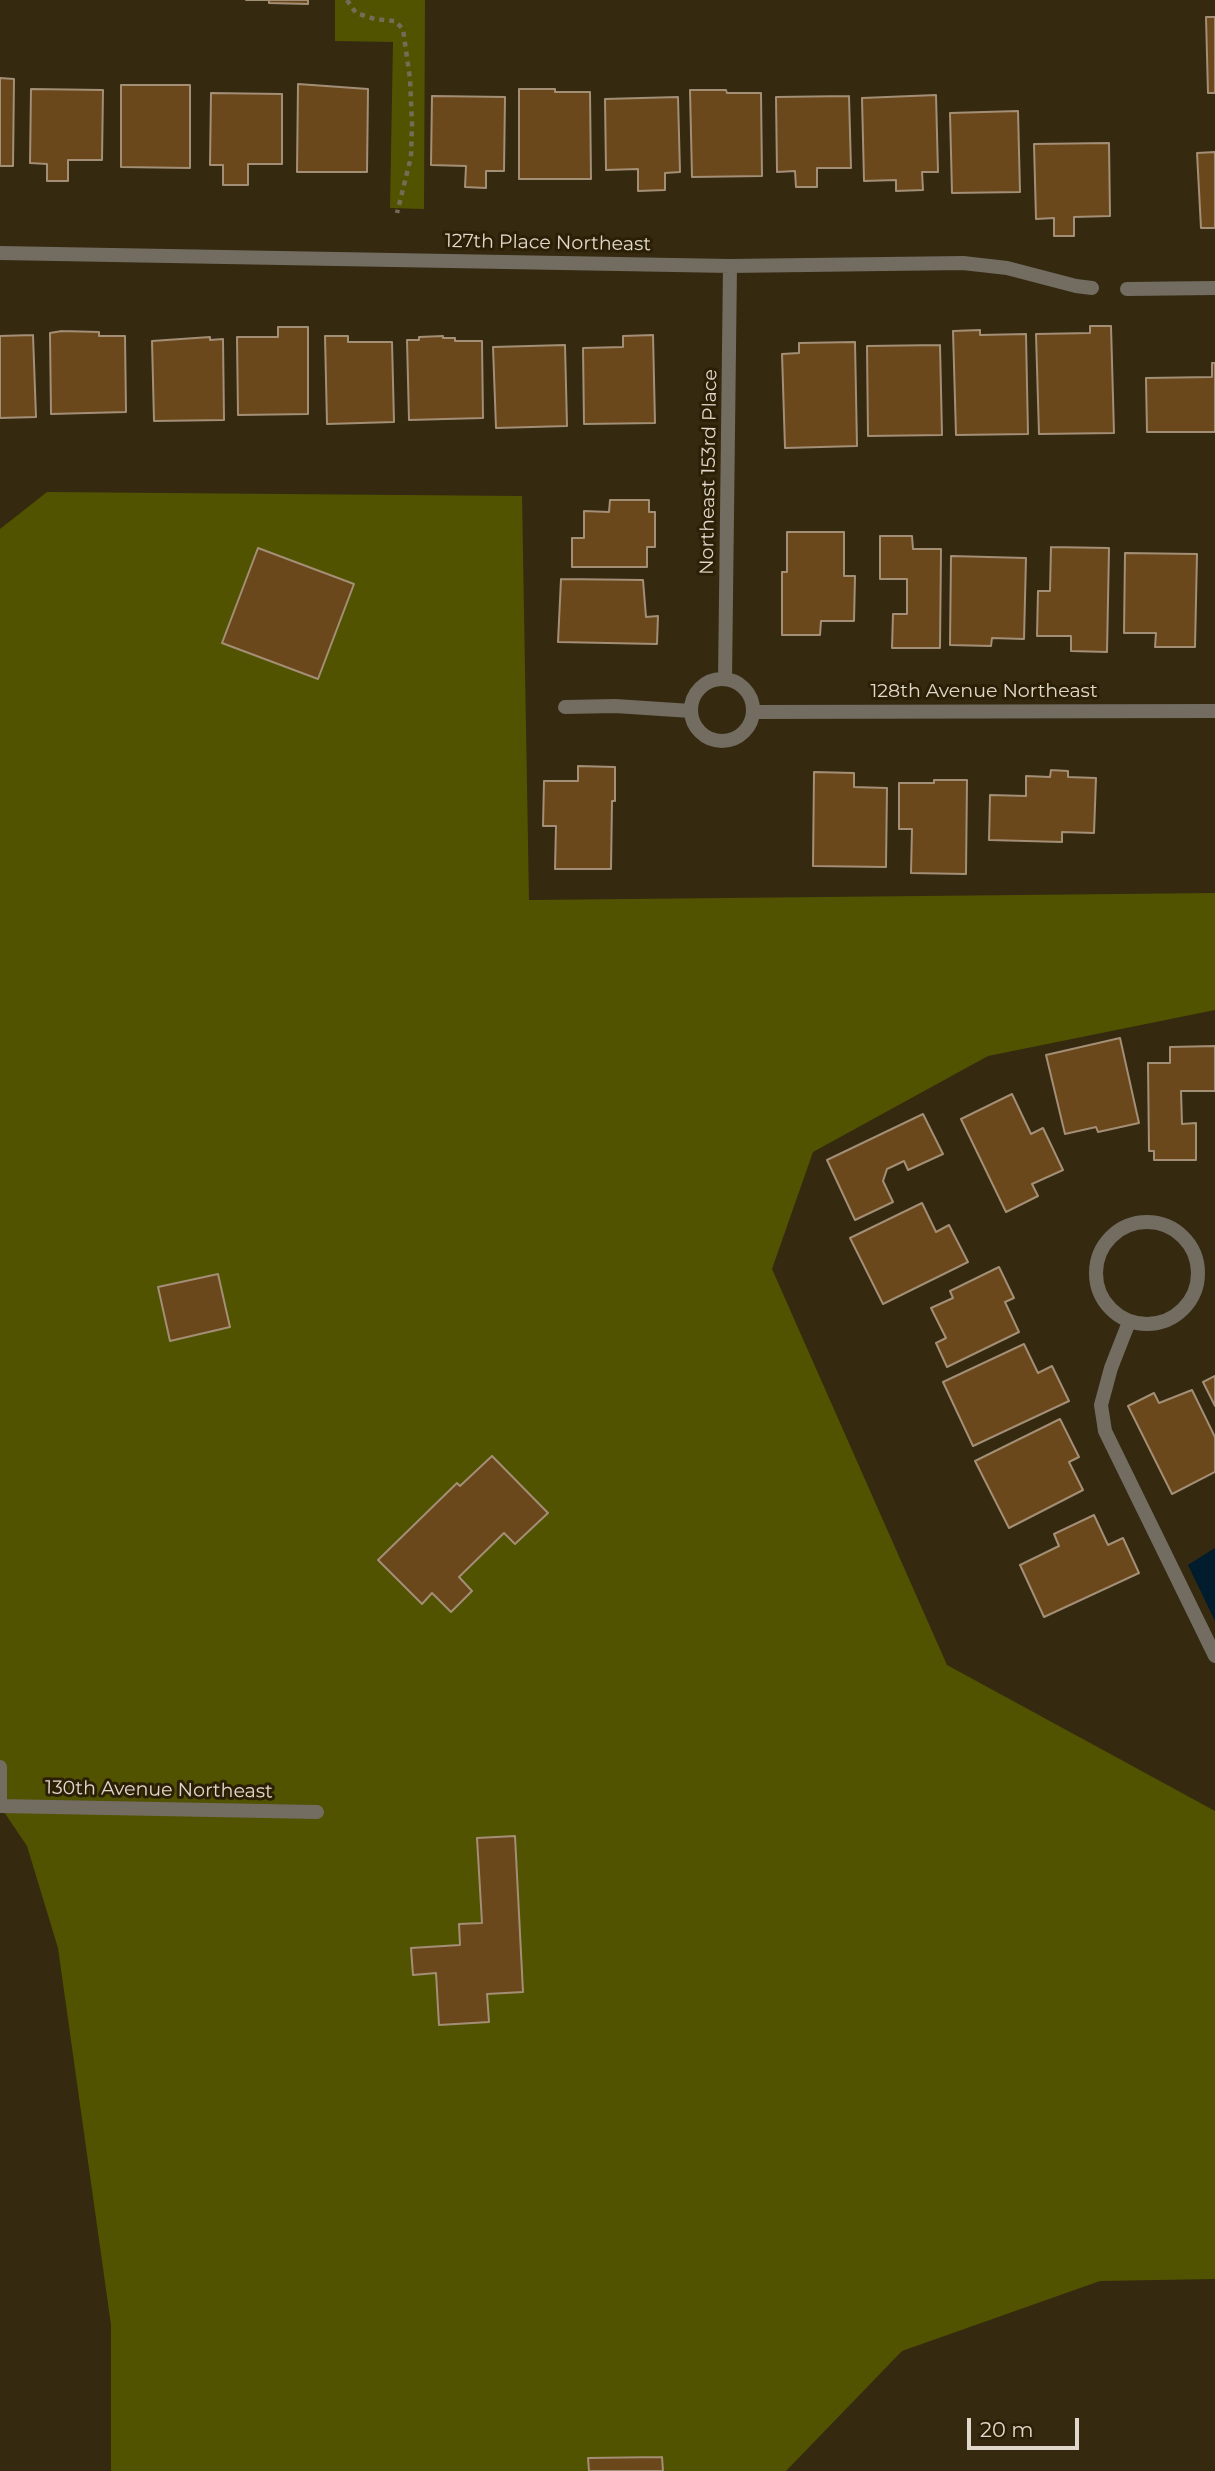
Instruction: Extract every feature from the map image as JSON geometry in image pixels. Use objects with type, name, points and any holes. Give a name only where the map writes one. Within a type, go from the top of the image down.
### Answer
[{"type":"street","name":"127th Place Northeast","points":[[0,253],[730,266],[962,263],[1007,268],[1092,288]]},
{"type":"street","name":"Northeast 153rd Place","points":[[725,679],[729,530],[730,266]]},
{"type":"street","points":[[1127,289],[1215,288]]},
{"type":"street","points":[[725,679],[739,684],[748,692],[754,712],[751,724],[744,732],[725,742],[708,738],[699,731],[691,711],[692,702],[704,685],[725,679]]},
{"type":"street","points":[[565,707],[615,706],[691,711]]},
{"type":"street","name":"128th Avenue Northeast","points":[[754,712],[1215,710]]},
{"type":"street","points":[[1140,1222],[1158,1223],[1174,1229],[1188,1241],[1196,1257],[1199,1275],[1192,1298],[1176,1316],[1153,1324],[1129,1322],[1115,1314],[1104,1302],[1097,1287],[1099,1254],[1109,1238],[1123,1227],[1140,1222]]},
{"type":"street","points":[[1199,1275],[1215,1274]]},
{"type":"street","points":[[1129,1322],[1111,1368],[1101,1405],[1105,1431],[1215,1656]]},
{"type":"street","points":[[0,1767],[0,1806]]},
{"type":"street","name":"130th Avenue Northeast","points":[[0,1806],[317,1812]]},
{"type":"path","points":[[346,0],[356,13],[395,22],[403,29],[410,79],[412,135],[411,157],[397,213]]},
{"type":"shaded area","points":[[335,0],[425,0],[424,209],[390,208],[393,42],[335,41]]},
{"type":"shaded area","points":[[47,492],[522,496],[529,900],[1215,893],[1215,1010],[988,1056],[813,1152],[772,1269],[947,1665],[1215,1811],[1215,2279],[1100,2281],[902,2351],[786,2471],[111,2471],[111,2325],[58,1948],[27,1846],[0,1806],[0,529]]},
{"type":"water","points":[[1215,1548],[1215,1621],[1188,1565]]},
{"type":"building","points":[[269,0],[308,0],[308,4],[269,3]]},
{"type":"building","points":[[1206,17],[1215,17],[1215,93],[1208,93]]},
{"type":"building","points":[[0,78],[14,79],[13,166],[0,166]]},
{"type":"building","points":[[298,84],[368,89],[367,172],[297,172]]},
{"type":"building","points":[[121,85],[190,85],[190,168],[121,167]]},
{"type":"building","points":[[31,89],[103,90],[102,160],[68,160],[68,181],[47,181],[47,164],[30,163]]},
{"type":"building","points":[[519,89],[590,92],[591,179],[519,179]]},
{"type":"building","points":[[690,90],[761,93],[762,176],[692,177]]},
{"type":"building","points":[[211,93],[282,94],[282,164],[248,164],[248,185],[223,185],[223,165],[210,165]]},
{"type":"building","points":[[936,95],[938,172],[922,172],[923,190],[896,191],[896,180],[864,181],[862,98]]},
{"type":"building","points":[[432,96],[505,97],[504,171],[486,171],[486,188],[465,187],[466,166],[431,165]]},
{"type":"building","points":[[849,96],[851,168],[817,168],[817,187],[796,187],[795,171],[777,172],[776,97]]},
{"type":"building","points":[[678,97],[680,172],[665,173],[665,190],[638,191],[638,169],[606,170],[605,99]]},
{"type":"building","points":[[1018,111],[1020,192],[952,193],[950,113]]},
{"type":"building","points":[[1109,143],[1110,216],[1074,217],[1074,236],[1054,236],[1054,218],[1036,219],[1034,144]]},
{"type":"building","points":[[1215,152],[1215,228],[1201,228],[1197,153]]},
{"type":"building","points":[[1090,326],[1111,326],[1114,433],[1039,434],[1036,334],[1090,333]]},
{"type":"building","points":[[278,327],[308,327],[308,414],[238,415],[237,337],[278,337]]},
{"type":"building","points":[[980,330],[980,335],[1026,334],[1028,434],[956,435],[953,331]]},
{"type":"building","points":[[62,331],[125,336],[126,412],[51,414],[50,333]]},
{"type":"building","points":[[33,335],[36,417],[0,418],[0,336]]},
{"type":"building","points":[[653,335],[655,423],[584,424],[583,348],[623,347],[623,336]]},
{"type":"building","points":[[325,336],[348,336],[348,342],[392,342],[394,422],[327,424]]},
{"type":"building","points":[[443,336],[455,338],[455,341],[482,341],[483,418],[409,420],[407,340]]},
{"type":"building","points":[[210,337],[210,340],[223,339],[224,420],[154,421],[152,341]]},
{"type":"building","points":[[855,342],[857,446],[785,448],[782,354],[799,353],[799,343]]},
{"type":"building","points":[[565,345],[567,426],[496,428],[493,347]]},
{"type":"building","points":[[940,345],[942,435],[868,436],[867,346]]},
{"type":"building","points":[[1212,363],[1215,363],[1215,432],[1147,432],[1146,378],[1212,377]]},
{"type":"building","points":[[610,500],[649,500],[649,512],[655,512],[655,547],[647,547],[647,567],[572,567],[572,538],[584,538],[584,511],[609,512]]},
{"type":"building","points":[[787,532],[844,532],[844,576],[855,576],[854,621],[821,621],[820,635],[782,635],[782,572],[787,572]]},
{"type":"building","points":[[880,536],[912,536],[913,549],[941,549],[940,648],[892,648],[893,614],[907,614],[907,579],[880,579]]},
{"type":"building","points":[[1051,547],[1109,548],[1107,652],[1071,651],[1071,636],[1037,636],[1038,591],[1050,591]]},
{"type":"building","points":[[258,548],[354,584],[318,679],[222,643]]},
{"type":"building","points":[[1125,553],[1197,554],[1195,647],[1155,647],[1156,633],[1124,633]]},
{"type":"building","points":[[951,556],[1026,558],[1024,639],[992,638],[991,646],[950,645]]},
{"type":"building","points":[[561,579],[643,580],[646,617],[658,616],[657,644],[558,642]]},
{"type":"building","points":[[578,766],[615,767],[611,869],[555,869],[556,826],[543,826],[544,781],[578,781]]},
{"type":"building","points":[[1051,770],[1068,771],[1068,777],[1096,778],[1094,833],[1062,832],[1062,842],[989,840],[990,795],[1026,796],[1026,776],[1050,777]]},
{"type":"building","points":[[814,772],[854,773],[854,787],[887,788],[886,867],[813,866]]},
{"type":"building","points":[[934,780],[967,780],[966,874],[911,873],[912,829],[899,829],[899,783],[934,783]]},
{"type":"building","points":[[1120,1038],[1139,1123],[1098,1132],[1096,1127],[1065,1134],[1046,1055]]},
{"type":"building","points":[[1215,1046],[1215,1091],[1181,1091],[1182,1124],[1196,1123],[1196,1160],[1154,1160],[1154,1151],[1149,1151],[1148,1063],[1170,1063],[1170,1047]]},
{"type":"building","points":[[1012,1094],[1031,1134],[1043,1128],[1063,1170],[1032,1184],[1038,1196],[1006,1212],[961,1119]]},
{"type":"building","points":[[923,1114],[943,1154],[908,1170],[904,1161],[887,1169],[883,1181],[893,1202],[855,1220],[827,1160]]},
{"type":"building","points":[[922,1203],[936,1232],[949,1225],[968,1262],[883,1304],[850,1238]]},
{"type":"building","points":[[999,1267],[1014,1298],[1005,1302],[1019,1332],[947,1367],[936,1343],[946,1338],[931,1308],[953,1298],[950,1291]]},
{"type":"building","points":[[218,1274],[230,1327],[170,1341],[158,1287]]},
{"type":"building","points":[[1024,1344],[1038,1373],[1052,1366],[1069,1401],[973,1446],[943,1382]]},
{"type":"building","points":[[1215,1376],[1215,1406],[1203,1382]]},
{"type":"building","points":[[1192,1390],[1215,1437],[1215,1472],[1172,1494],[1128,1406],[1154,1393],[1159,1403]]},
{"type":"building","points":[[1060,1419],[1079,1457],[1069,1462],[1083,1490],[1009,1528],[975,1461]]},
{"type":"building","points":[[492,1456],[548,1513],[515,1544],[504,1533],[459,1577],[472,1591],[451,1612],[432,1593],[422,1604],[378,1560],[457,1483],[460,1486]]},
{"type":"building","points":[[1094,1515],[1108,1545],[1123,1538],[1139,1573],[1044,1617],[1020,1565],[1059,1546],[1054,1534]]},
{"type":"building","points":[[515,1836],[523,1992],[487,1994],[489,2022],[439,2025],[436,1973],[413,1975],[411,1948],[460,1945],[459,1924],[482,1923],[477,1838]]},
{"type":"building","points":[[662,2457],[663,2471],[589,2471],[588,2458]]}]
